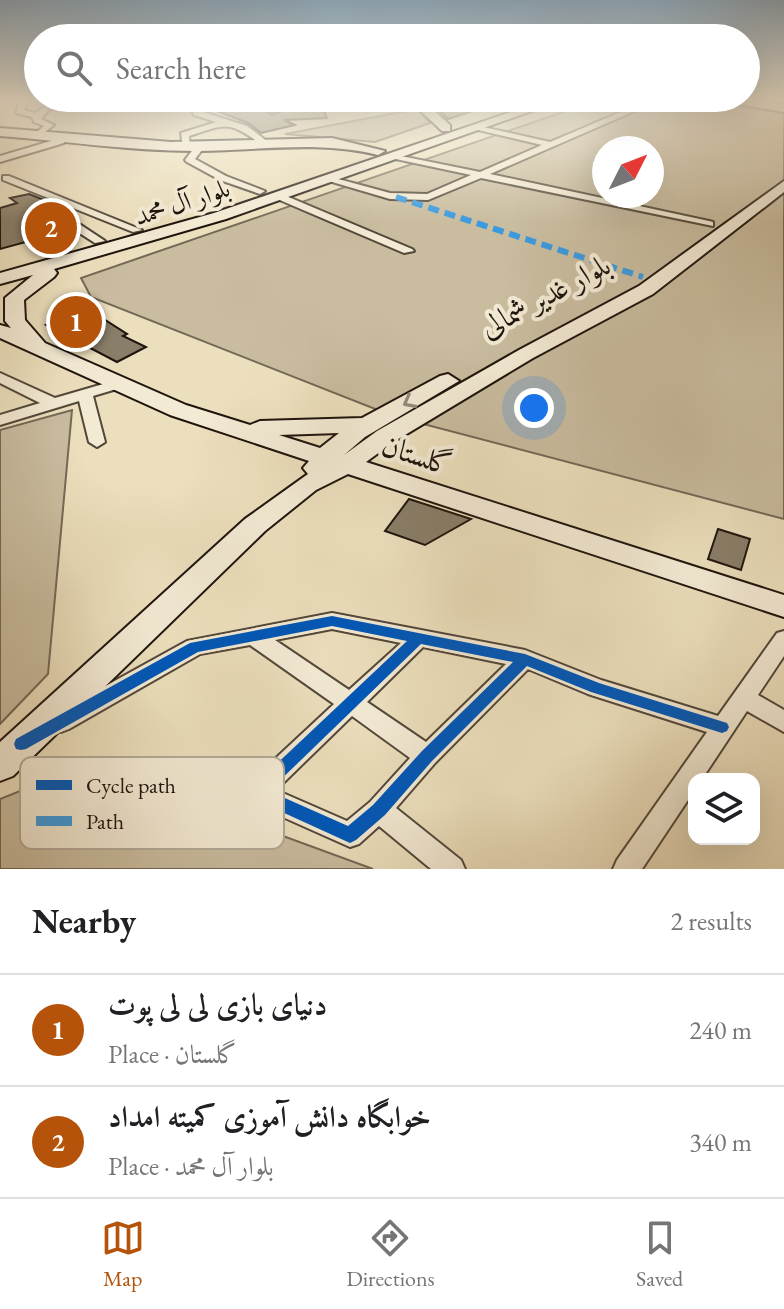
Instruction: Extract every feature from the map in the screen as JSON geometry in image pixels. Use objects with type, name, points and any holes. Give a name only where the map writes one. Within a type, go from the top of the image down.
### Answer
[{"type":"main road","points":[[57,141],[191,148],[296,144],[373,150]]},
{"type":"main road","points":[[103,141],[191,148],[330,141],[373,150]]},
{"type":"main road","name":"بلوار آل محمد","points":[[0,279],[70,261],[214,213],[260,191],[404,141]]},
{"type":"main road","name":"بلوار آل محمد","points":[[0,268],[137,230],[279,196],[438,141]]},
{"type":"main road","name":"بلوار غدیر شمالی","points":[[10,755],[255,525],[325,469],[378,430],[643,277],[784,170]]},
{"type":"main road","name":"بلوار غدیر شمالی","points":[[378,430],[646,290],[784,185]]},
{"type":"main road","name":"گلستان","points":[[37,345],[15,321],[14,298],[70,261]]},
{"type":"main road","name":"گلستان","points":[[0,331],[37,345],[115,385],[178,410],[239,428],[325,469],[398,482],[784,606]]},
{"type":"main road","points":[[239,428],[378,430],[398,482]]},
{"type":"street","points":[[0,159],[61,141]]},
{"type":"street","points":[[187,141],[191,148],[190,160],[203,169],[260,191]]},
{"type":"street","points":[[534,141],[549,144]]},
{"type":"street","points":[[327,179],[410,199],[428,197],[557,141]]},
{"type":"street","points":[[394,156],[709,224]]},
{"type":"street","points":[[6,178],[137,230]]},
{"type":"street","points":[[279,196],[408,251]]},
{"type":"street","points":[[48,208],[99,241]]},
{"type":"street","points":[[0,377],[54,404]]},
{"type":"street","points":[[0,420],[115,385]]},
{"type":"street","points":[[85,394],[97,442]]},
{"type":"street","points":[[10,755],[195,647],[332,621],[525,659],[596,688],[722,727]]},
{"type":"street","points":[[253,636],[427,756]]},
{"type":"street","points":[[284,766],[419,638]]},
{"type":"street","points":[[626,869],[784,639]]},
{"type":"street","points":[[284,806],[350,835],[379,810],[427,756],[525,659]]},
{"type":"street","points":[[743,697],[784,722]]},
{"type":"street","points":[[379,810],[452,869]]},
{"type":"shaded area","points":[[480,141],[592,141],[592,208],[664,208],[664,141],[784,141],[784,519],[393,416],[91,297],[81,278]]},
{"type":"shaded area","points":[[72,410],[48,674],[0,724],[0,430]]},
{"type":"shaded area","points":[[20,791],[20,849],[284,849],[284,836],[373,869],[0,869],[0,799]]},
{"type":"building","points":[[29,194],[54,204],[42,204],[42,213],[70,230],[0,249],[0,208],[17,203],[10,198]]},
{"type":"building","points":[[88,309],[127,334],[123,336],[146,347],[117,362],[46,325]]},
{"type":"building","points":[[409,499],[471,519],[425,545],[385,531]]},
{"type":"building","points":[[718,529],[750,539],[741,570],[708,559]]},
{"type":"marked path","points":[[396,197],[643,277]]},
{"type":"cycle path","points":[[21,744],[195,647],[332,621],[525,659],[596,688],[722,727]]},
{"type":"cycle path","points":[[284,766],[419,638]]},
{"type":"cycle path","points":[[284,806],[350,835],[379,810],[427,756],[525,659]]},
{"type":"place","name":"خوابگاه دانش آموزی کمیته امداد","points":[[51,228]]},
{"type":"place","name":"دنیای بازی لی لی پوت","points":[[76,322]]}]
